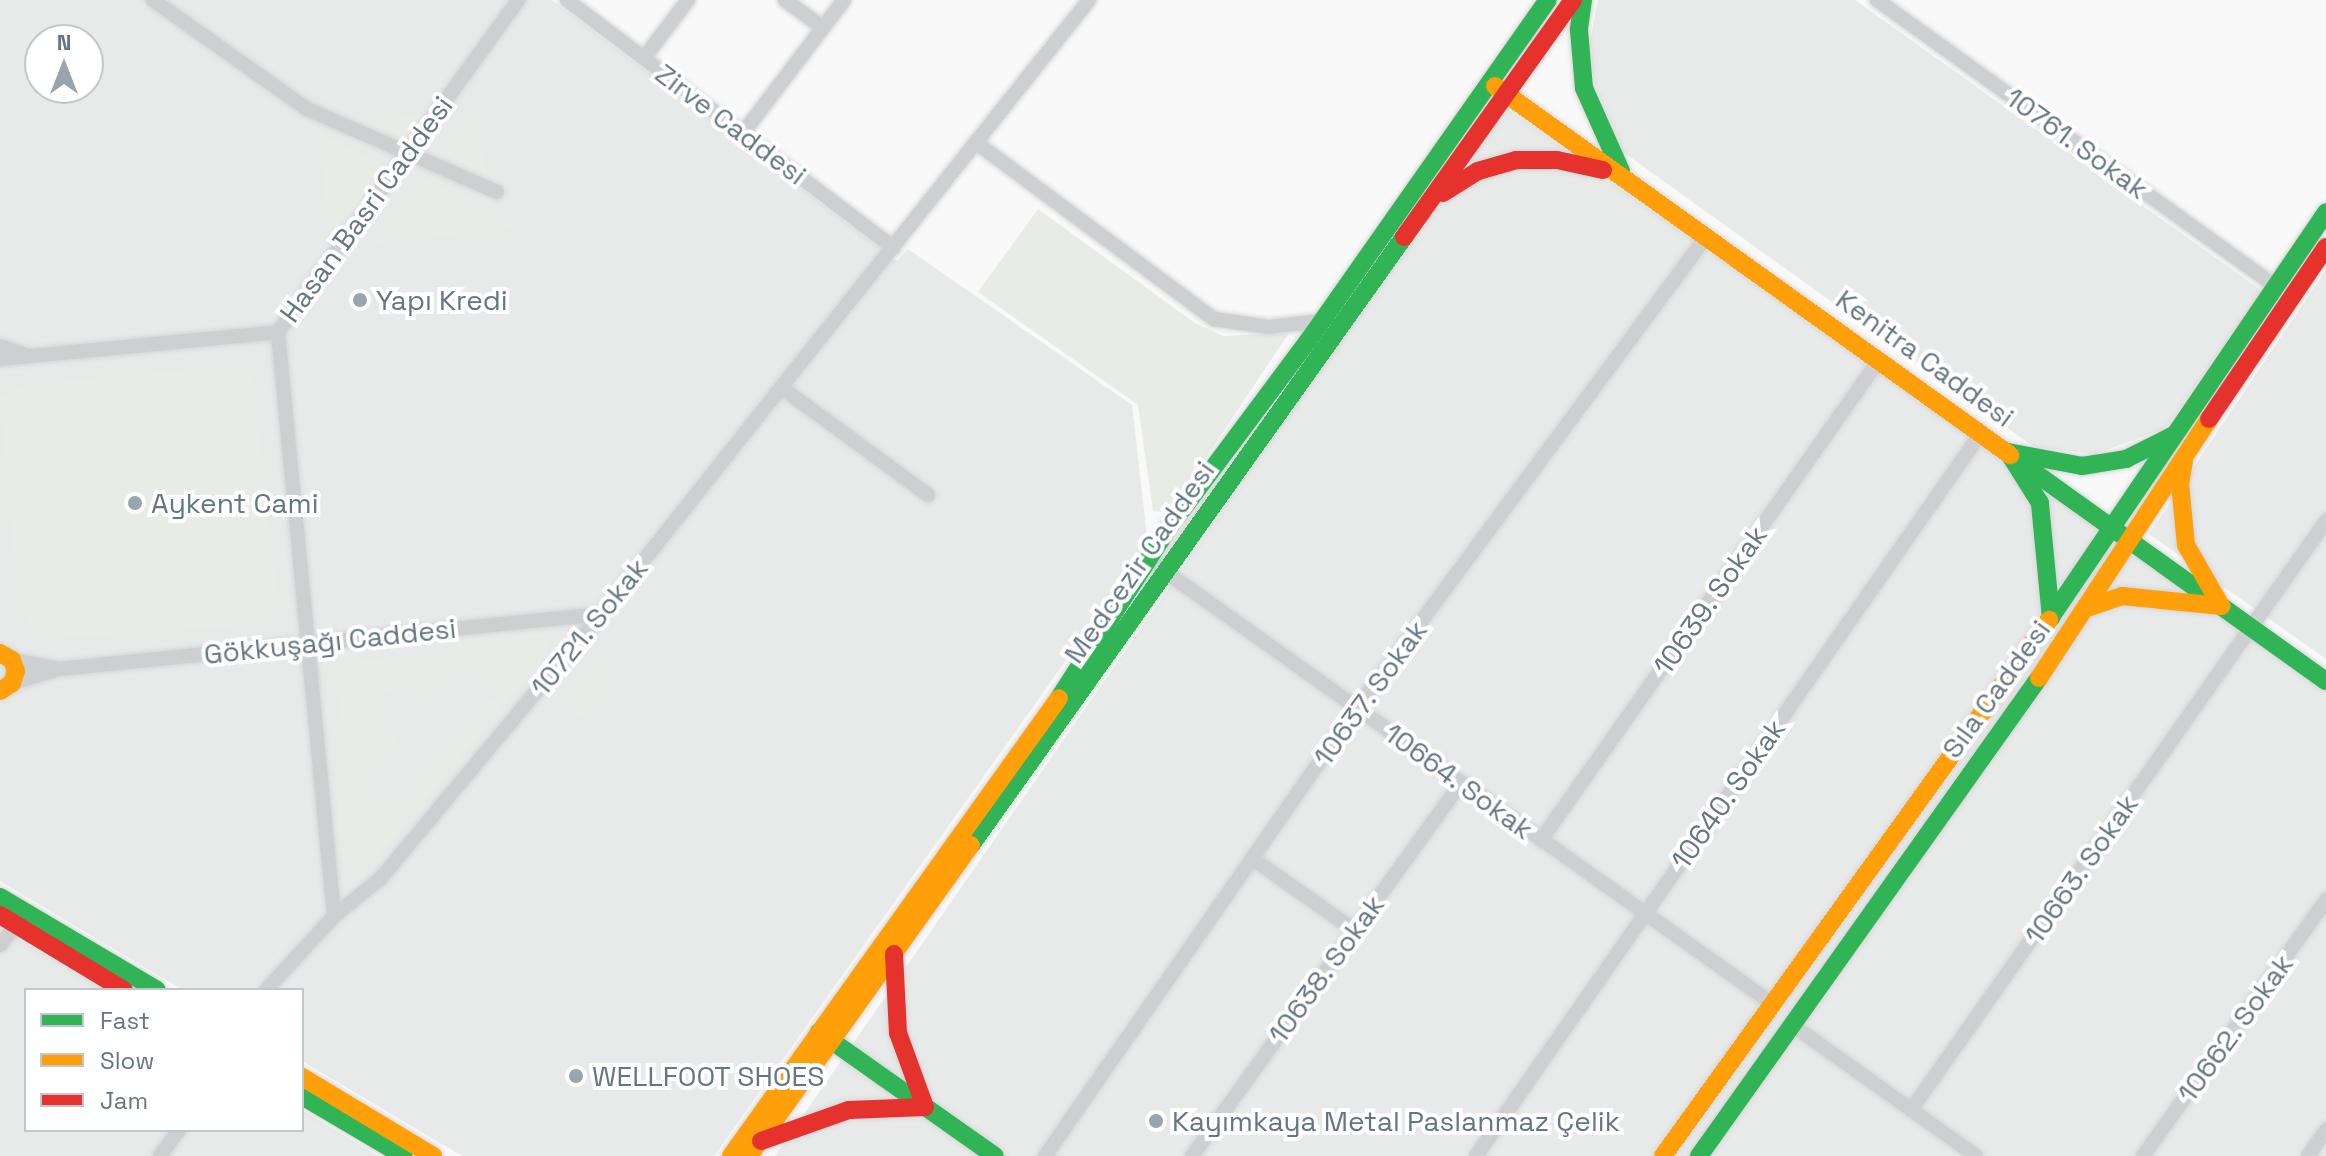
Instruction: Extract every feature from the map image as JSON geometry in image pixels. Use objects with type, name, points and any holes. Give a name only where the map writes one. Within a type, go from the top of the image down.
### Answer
[{"type":"street","points":[[153,0],[307,109],[497,192]]},
{"type":"street","name":"Hasan Basri Caddesi","points":[[334,916],[278,332],[518,0]]},
{"type":"street","name":"Zirve Caddesi","points":[[567,0],[894,248]]},
{"type":"street","points":[[644,58],[688,0]]},
{"type":"street","points":[[785,0],[823,28]]},
{"type":"street","points":[[743,133],[844,0]]},
{"type":"street","name":"10721. Sokak","points":[[268,988],[334,916],[381,878],[601,614],[978,144],[1089,0]]},
{"type":"street","name":"Medcezir Caddesi","points":[[754,1149],[825,1036],[1078,671],[1149,560],[1548,0]]},
{"type":"street","name":"Medcezir Caddesi","points":[[731,1156],[894,953],[1573,0]]},
{"type":"street","points":[[1583,0],[1579,30],[1584,88],[1605,144],[1629,182]]},
{"type":"street","name":"10761. Sokak","points":[[1877,0],[2277,287]]},
{"type":"street","name":"Kenitra Caddesi","points":[[1490,82],[2326,681]]},
{"type":"street","points":[[978,144],[1214,319],[1268,327],[1322,321]]},
{"type":"street","points":[[1429,204],[1478,171],[1516,160],[1579,162],[1629,182]]},
{"type":"street","points":[[1663,1156],[1770,1002],[2051,618],[2326,212]]},
{"type":"street","name":"10637. Sokak","points":[[1045,1156],[1357,708],[1706,237]]},
{"type":"street","name":"Sıla Caddesi","points":[[1699,1156],[2090,607],[2186,453],[2326,247]]},
{"type":"street","points":[[0,359],[278,332]]},
{"type":"street","points":[[0,346],[27,356]]},
{"type":"street","name":"10639. Sokak","points":[[1541,840],[1879,360]]},
{"type":"street","points":[[782,388],[928,495]]},
{"type":"street","name":"10640. Sokak","points":[[1476,1156],[1981,433]]},
{"type":"street","points":[[2008,452],[2061,465],[2094,465],[2133,456],[2177,433]]},
{"type":"street","points":[[2008,452],[2040,503],[2051,618]]},
{"type":"street","points":[[2186,453],[2180,484],[2186,545],[2221,606]]},
{"type":"street","name":"10663. Sokak","points":[[1911,1110],[2326,521]]},
{"type":"street","name":"10664. Sokak","points":[[1149,560],[1770,1002]]},
{"type":"street","points":[[2090,607],[2122,596],[2221,606]]},
{"type":"street","name":"Gökkuşağı Caddesi","points":[[6,687],[59,669],[308,641],[601,614]]},
{"type":"street","points":[[5,652],[6,687]]},
{"type":"street","name":"Gökkuşağı Caddesi","points":[[5,652],[59,669]]},
{"type":"street","name":"10638. Sokak","points":[[1192,1156],[1461,783]]},
{"type":"street","points":[[1253,859],[1354,930]]},
{"type":"street","points":[[0,897],[154,988]]},
{"type":"street","name":"10662. Sokak","points":[[2143,1156],[2326,900]]},
{"type":"street","points":[[0,945],[8,920],[121,988]]},
{"type":"street","points":[[894,953],[898,1033],[925,1107]]},
{"type":"street","points":[[1791,1024],[1976,1156]]},
{"type":"street","points":[[825,1036],[995,1156]]},
{"type":"street","points":[[304,1078],[433,1156]]},
{"type":"street","points":[[304,1097],[404,1156]]},
{"type":"street","points":[[754,1149],[849,1110],[925,1107]]},
{"type":"street","points":[[2308,1156],[2326,1130]]},
{"type":"street","points":[[160,1156],[178,1132]]},
{"type":"shaded area","points":[[0,0],[552,0],[897,261],[908,249],[1132,405],[1148,545],[714,1156],[462,1156],[304,1062],[304,988],[180,988],[0,881]]},
{"type":"shaded area","points":[[1598,0],[1855,0],[2262,291],[2166,428],[2095,454],[2034,447],[1623,152],[1594,82],[1589,46]]},
{"type":"shaded area","points":[[1503,106],[2326,689],[2326,1156],[775,1156]]},
{"type":"shaded area","points":[[478,111],[487,184],[437,158]]},
{"type":"shaded area","points":[[424,113],[403,146],[361,123]]},
{"type":"shaded area","points":[[319,134],[385,166],[329,237]]},
{"type":"shaded area","points":[[423,178],[519,228],[373,244]]},
{"type":"shaded area","points":[[1038,209],[1195,323],[1223,336],[1289,333],[1169,513],[1153,511],[1138,405],[978,292]]},
{"type":"shaded area","points":[[2326,270],[2326,659],[2149,534]]},
{"type":"shaded area","points":[[240,365],[253,380],[279,605],[261,625],[42,639],[18,607],[0,397],[27,385]]},
{"type":"shaded area","points":[[540,632],[550,641],[549,648],[505,701],[445,651],[448,640]]},
{"type":"shaded area","points":[[355,650],[363,660],[434,653],[456,673],[427,706],[401,684],[386,693],[340,654]]},
{"type":"shaded area","points":[[332,661],[380,701],[374,716],[399,739],[365,781],[369,792],[406,822],[355,881],[346,874],[340,839],[336,778],[346,773],[339,692],[325,677]]},
{"type":"shaded area","points":[[594,661],[615,679],[581,719],[560,700]]},
{"type":"shaded area","points":[[491,697],[502,706],[411,818],[400,809]]},
{"type":"shaded area","points":[[0,928],[100,988],[24,988],[24,1132],[304,1132],[304,1111],[378,1156],[0,1156]]},
{"type":"traffic: fast","points":[[1059,698],[1170,526],[1308,341],[1548,0]]},
{"type":"traffic: fast","points":[[1583,0],[1579,30],[1584,88],[1621,171]]},
{"type":"traffic: fast","points":[[2049,620],[2326,212]]},
{"type":"traffic: fast","points":[[971,845],[1404,237]]},
{"type":"traffic: fast","points":[[2051,618],[2040,503],[2008,452],[2082,466],[2126,459],[2172,436]]},
{"type":"traffic: fast","points":[[2010,455],[2326,681]]},
{"type":"traffic: fast","points":[[1699,1156],[2039,678]]},
{"type":"traffic: fast","points":[[0,897],[154,988]]},
{"type":"traffic: fast","points":[[819,1032],[995,1156]]},
{"type":"traffic: fast","points":[[304,1097],[404,1156]]},
{"type":"traffic: slow","points":[[1495,86],[2010,455]]},
{"type":"traffic: slow","points":[[2039,678],[2209,419]]},
{"type":"traffic: slow","points":[[2090,607],[2122,596],[2221,606],[2186,545],[2180,484],[2184,462]]},
{"type":"traffic: slow","points":[[1663,1156],[2049,620]]},
{"type":"traffic: slow","points":[[0,653],[12,660],[16,671],[12,683],[0,691]]},
{"type":"traffic: slow","points":[[731,1156],[1059,698]]},
{"type":"traffic: slow","points":[[749,1156],[971,845]]},
{"type":"traffic: slow","points":[[304,1078],[433,1156]]},
{"type":"traffic: jam","points":[[1404,237],[1573,0]]},
{"type":"traffic: jam","points":[[1443,193],[1478,171],[1516,160],[1557,160],[1603,170]]},
{"type":"traffic: jam","points":[[2209,419],[2326,247]]},
{"type":"traffic: jam","points":[[0,915],[121,988]]},
{"type":"traffic: jam","points":[[761,1141],[849,1110],[925,1107],[898,1033],[894,954]]},
{"type":"place","name":"Yapı Kredi","points":[[360,300]]},
{"type":"place","name":"Aykent Cami","points":[[135,503]]},
{"type":"place","name":"WELLFOOT SHOES","points":[[576,1076]]},
{"type":"place","name":"Kayımkaya Metal Paslanmaz Çelik","points":[[1156,1121]]}]
